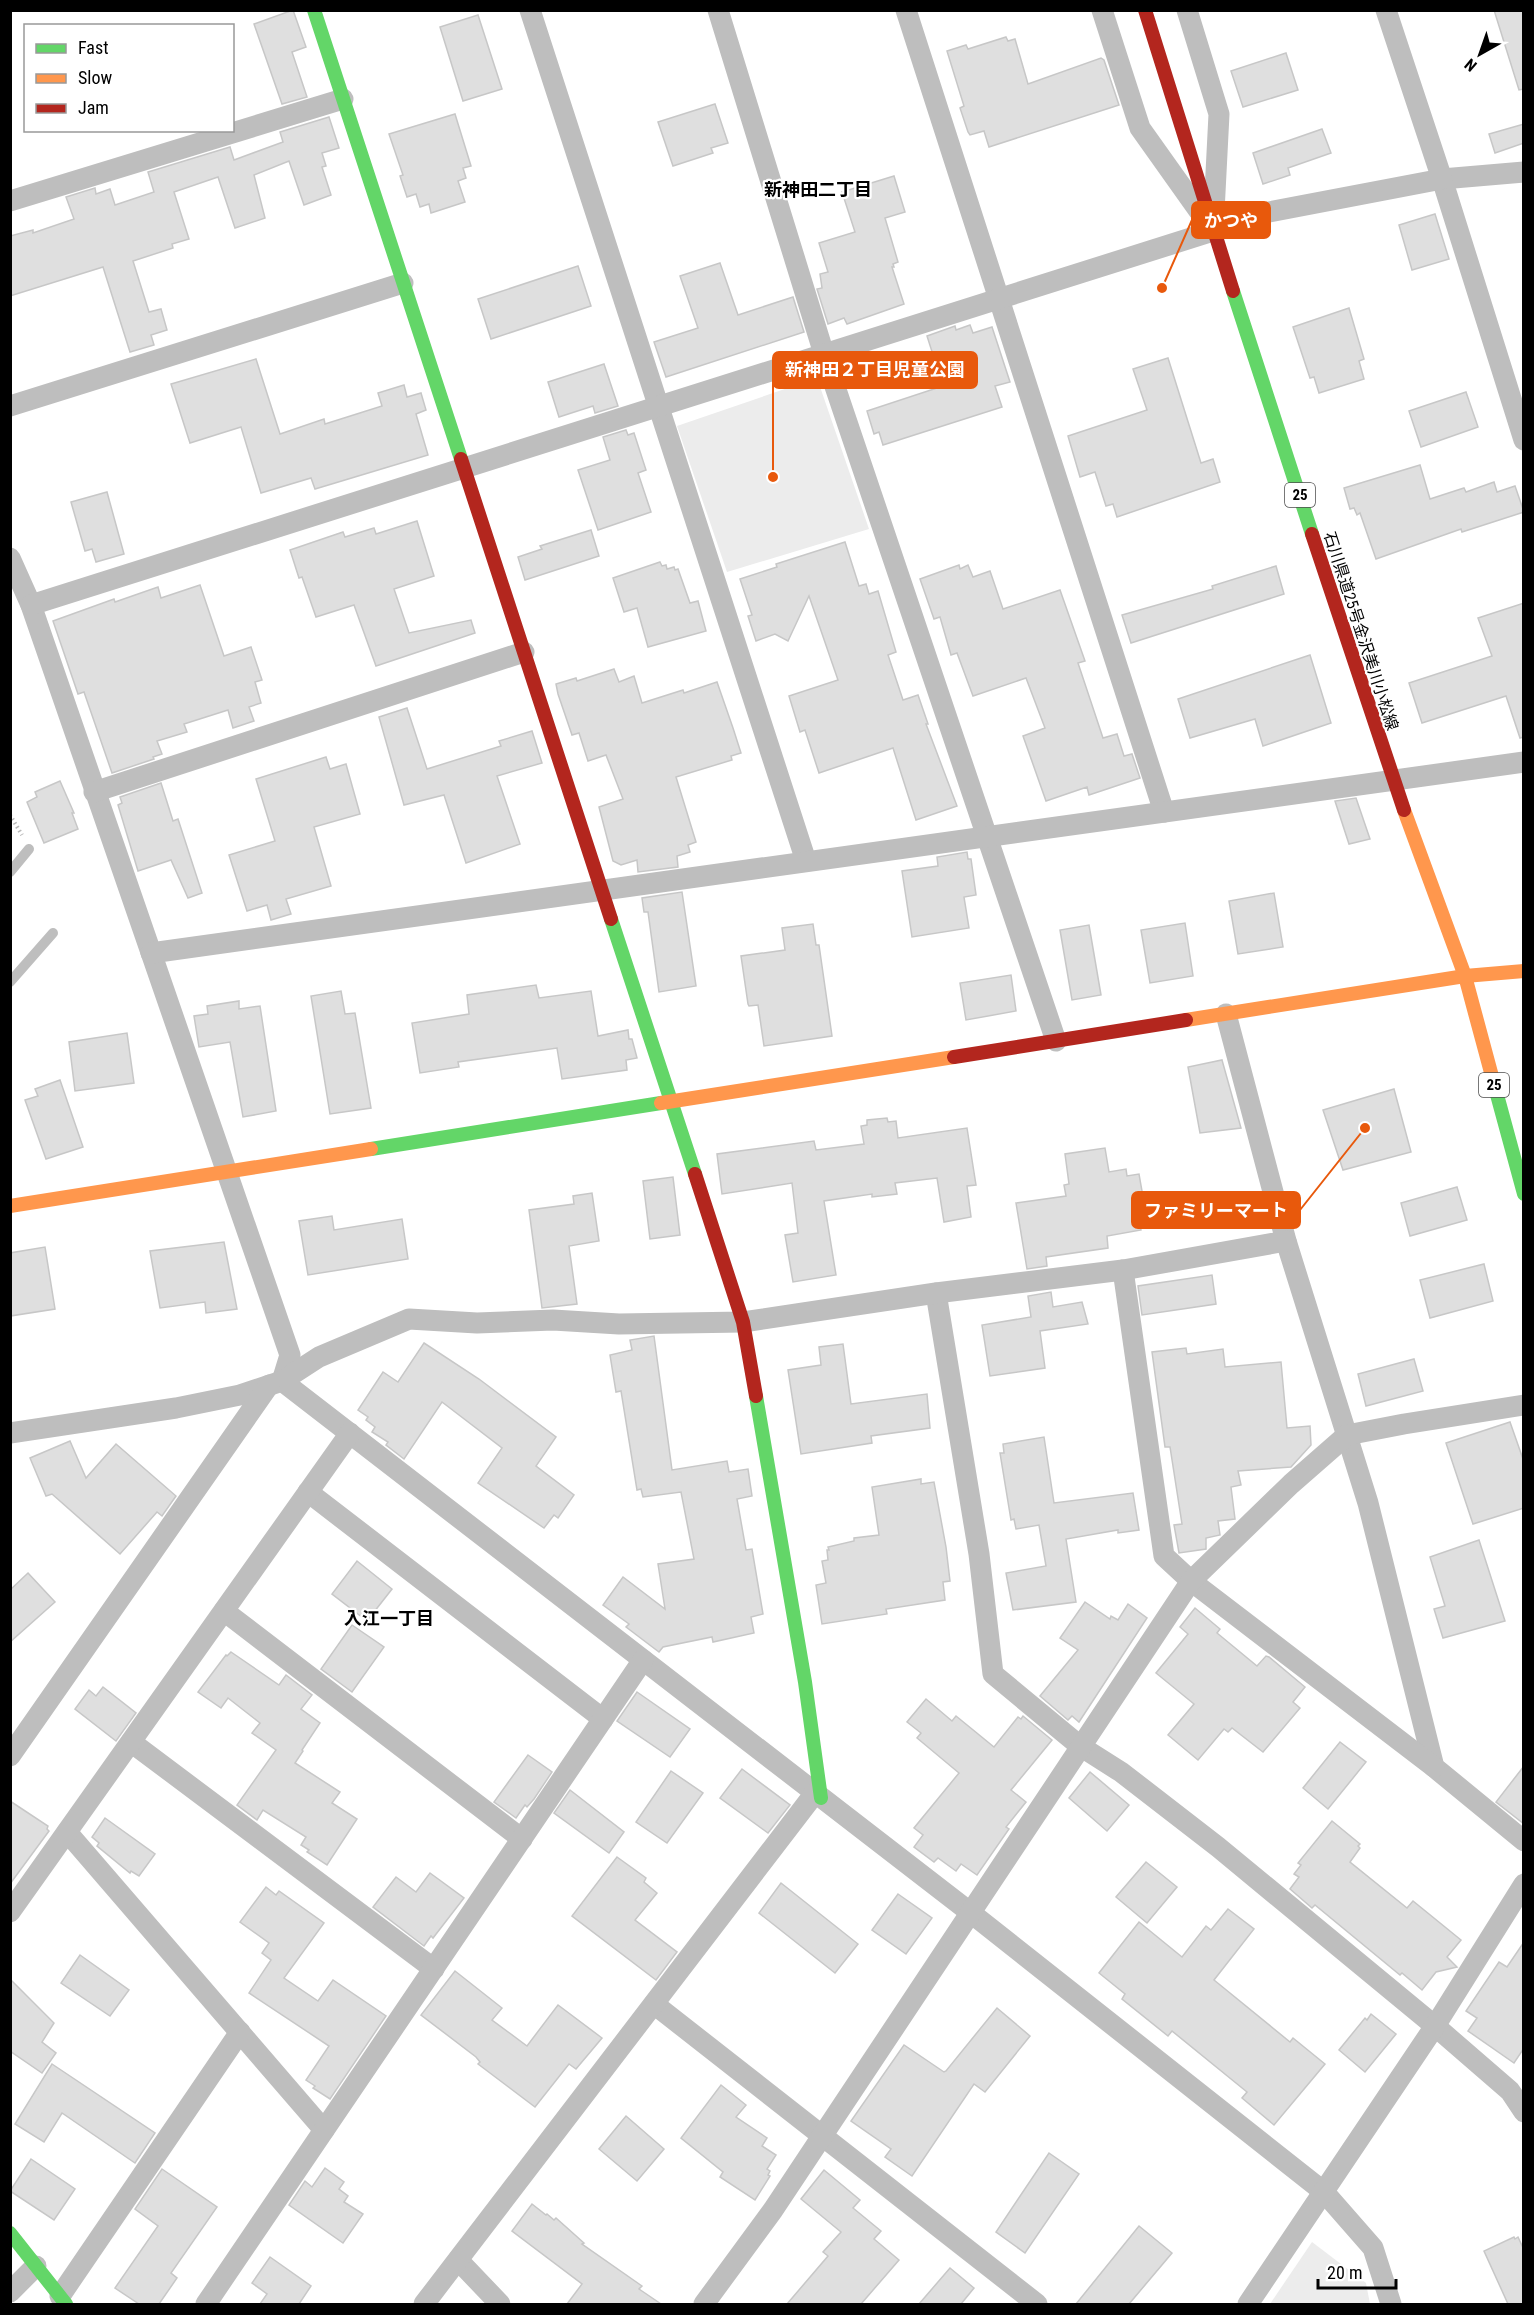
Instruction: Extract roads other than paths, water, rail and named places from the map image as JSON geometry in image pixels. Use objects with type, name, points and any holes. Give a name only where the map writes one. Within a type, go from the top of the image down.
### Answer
[{"type":"street","points":[[314,10],[743,1322],[805,1682],[818,1795],[424,2304]]},
{"type":"street","points":[[530,10],[806,861]]},
{"type":"street","points":[[718,10],[824,354],[1056,1041]]},
{"type":"street","points":[[906,10],[1164,812]]},
{"type":"street","points":[[1102,10],[1140,128],[1214,231]]},
{"type":"street","name":"石川県道25号金沢美川小松線","points":[[1145,10],[1214,231],[1392,780],[1465,976],[1524,1194]]},
{"type":"street","points":[[1187,10],[1219,114],[1214,231]]},
{"type":"street","points":[[1386,10],[1524,440]]},
{"type":"street","points":[[10,201],[343,99]]},
{"type":"street","points":[[31,605],[1214,231],[1258,214],[1442,179],[1524,172]]},
{"type":"street","points":[[10,406],[403,283]]},
{"type":"street","points":[[10,558],[31,605],[290,1355],[275,1383],[10,1756]]},
{"type":"street","points":[[94,792],[524,652]]},
{"type":"street","points":[[150,952],[1524,762]]},
{"type":"street","points":[[10,1206],[1465,976],[1524,971]]},
{"type":"street","points":[[1226,1014],[1286,1241],[1368,1503],[1434,1767]]},
{"type":"street","points":[[10,1433],[176,1408],[240,1395],[275,1383],[319,1357],[409,1320],[477,1323],[553,1320],[619,1324],[743,1322],[936,1293],[1123,1270],[1286,1241]]},
{"type":"street","points":[[1123,1270],[1164,1556],[1191,1581],[1434,1767],[1524,1841]]},
{"type":"street","points":[[936,1293],[979,1554],[993,1674],[1080,1746],[1121,1772],[1218,1847],[1435,2026],[1510,2091],[1524,2112]]},
{"type":"street","points":[[275,1383],[350,1433],[971,1913],[1324,2192],[1373,2248],[1391,2304]]},
{"type":"street","points":[[709,2303],[1191,1581],[1291,1484],[1347,1435],[1524,1405]]},
{"type":"street","points":[[10,1912],[350,1433]]},
{"type":"street","points":[[308,1492],[603,1719]]},
{"type":"street","points":[[224,1611],[522,1839]]},
{"type":"street","points":[[206,2304],[643,1660]]},
{"type":"street","points":[[131,1742],[434,1969]]},
{"type":"street","points":[[67,1832],[324,2130]]},
{"type":"street","points":[[1248,2304],[1435,2026],[1524,1884]]},
{"type":"street","points":[[654,2004],[1037,2304]]},
{"type":"street","points":[[10,2233],[63,2300],[240,2032]]},
{"type":"street","points":[[458,2260],[500,2304]]},
{"type":"street","points":[[10,2292],[36,2266]]},
{"type":"lane","points":[[10,872],[29,849]]},
{"type":"lane","points":[[10,982],[53,933]]},
{"type":"place","name":"かつや","points":[[1162,288]]},
{"type":"place","name":"新神田２丁目児童公園","points":[[773,477]]},
{"type":"place","name":"ファミリーマート","points":[[1365,1128]]},
{"type":"district","name":"新神田二丁目","points":[[818,189]]},
{"type":"district","name":"入江一丁目","points":[[389,1618]]}]
